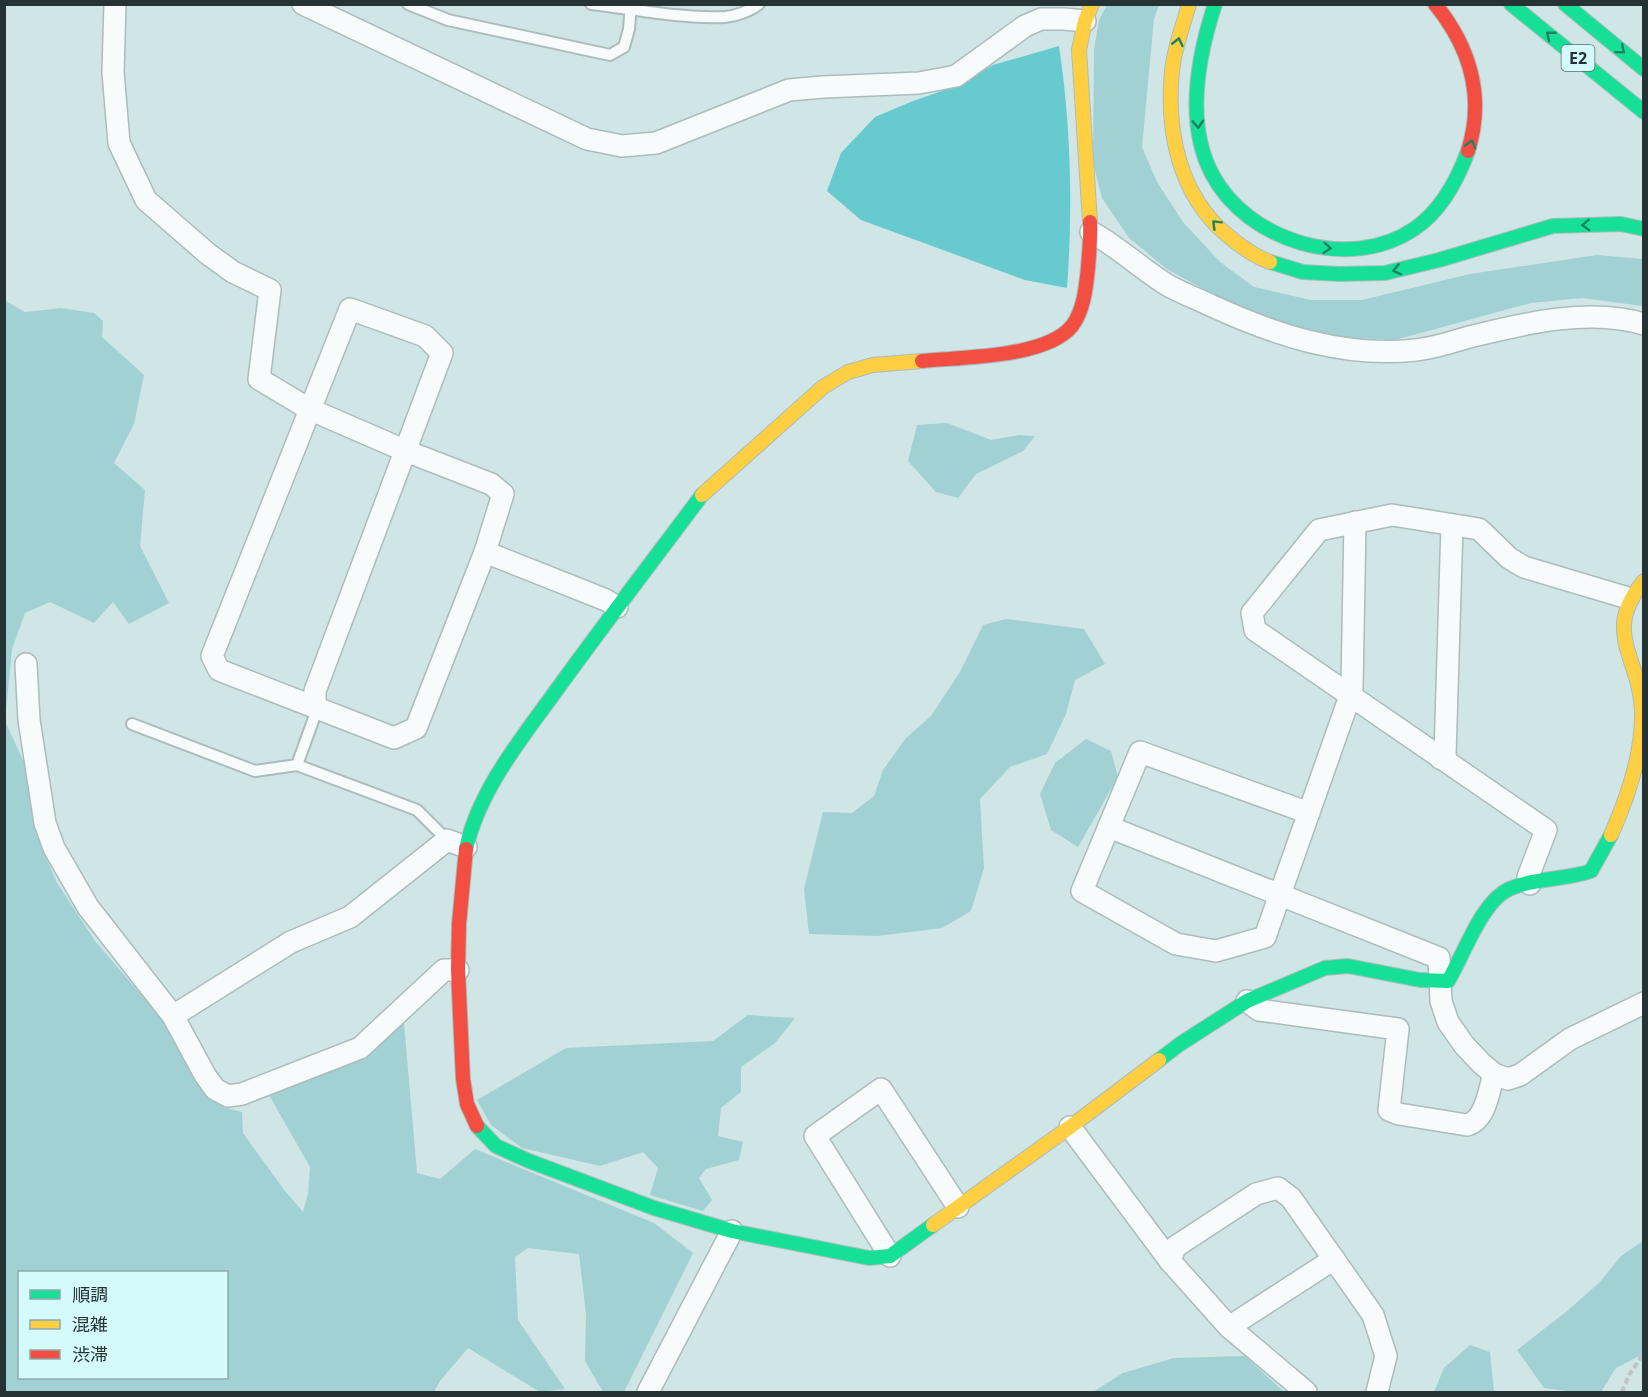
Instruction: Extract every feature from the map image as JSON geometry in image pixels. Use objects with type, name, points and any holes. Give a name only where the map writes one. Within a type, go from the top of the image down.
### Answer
[{"type":"main road","points":[[1190,4],[1172,70],[1171,111],[1177,158],[1192,194],[1212,222],[1237,243],[1265,260],[1303,272],[1385,273],[1552,226],[1621,224],[1644,229]]},
{"type":"main road","points":[[1215,4],[1202,59],[1196,98],[1198,133],[1207,162],[1222,192],[1247,215],[1299,244],[1328,249],[1360,248],[1390,241],[1417,227],[1440,205],[1469,151],[1474,129],[1476,100],[1472,75],[1461,41],[1436,4]]},
{"type":"main road","name":"E2","points":[[1511,4],[1644,112]]},
{"type":"main road","name":"E2","points":[[1565,4],[1644,69]]},
{"type":"main road","points":[[1088,13],[1079,50],[1091,232],[1082,306],[1072,326],[1051,342],[1014,353],[873,364],[848,372],[823,387],[703,494],[617,607],[500,769],[474,823],[456,843],[463,1079],[467,1104],[475,1124],[496,1146],[529,1161],[654,1208],[732,1231],[869,1258],[890,1256],[1070,1127],[1180,1044],[1247,1000],[1325,968],[1348,966],[1440,982],[1448,981],[1485,913],[1494,900],[1506,890],[1591,871],[1604,852],[1634,775],[1638,757],[1642,712],[1641,693],[1622,632],[1623,615],[1628,598],[1644,580]]},
{"type":"street","points":[[115,4],[112,72],[119,143],[146,200],[208,254],[233,272],[270,290],[260,379],[309,410],[406,452],[491,484],[503,494],[485,552],[416,728],[394,738],[219,670],[212,656],[309,410],[350,309],[425,336],[442,353],[406,452],[315,691],[315,706]]},
{"type":"street","points":[[303,4],[587,140],[622,146],[656,142],[789,90],[919,83],[956,76],[1025,26],[1041,19],[1064,18],[1088,13]]},
{"type":"street","points":[[1091,232],[1107,240],[1168,286],[1238,318],[1292,339],[1333,347],[1373,352],[1418,350],[1521,324],[1582,318],[1625,318],[1644,324]]},
{"type":"street","points":[[1530,884],[1528,877],[1546,830],[1255,630],[1252,613],[1319,530],[1392,515],[1479,529],[1509,558],[1524,567],[1628,598]]},
{"type":"street","points":[[1309,813],[1140,752],[1082,891],[1176,944],[1216,951],[1265,937],[1309,813],[1350,696],[1352,688],[1355,522]]},
{"type":"street","points":[[1440,758],[1445,754],[1452,525]]},
{"type":"street","points":[[485,552],[606,600],[617,607]]},
{"type":"street","points":[[26,664],[31,732],[45,823],[54,848],[88,907],[172,1016],[215,1089],[228,1096],[242,1094],[360,1048],[444,970],[458,970]]},
{"type":"street","points":[[1109,827],[1438,958],[1441,1001],[1448,1022],[1464,1045],[1494,1074],[1508,1078],[1520,1075],[1570,1039],[1644,1002]]},
{"type":"street","points":[[172,1016],[291,942],[350,917],[456,843]]},
{"type":"street","points":[[1247,1000],[1258,1010],[1398,1029],[1389,1110],[1399,1114],[1467,1125],[1474,1123],[1482,1113],[1494,1074]]},
{"type":"street","points":[[890,1256],[815,1136],[881,1089],[958,1207]]},
{"type":"street","points":[[1070,1127],[1170,1261],[1229,1327],[1306,1392]]},
{"type":"street","points":[[1170,1261],[1175,1247],[1256,1194],[1278,1188],[1291,1198],[1373,1315],[1386,1356],[1377,1392]]},
{"type":"street","points":[[648,1392],[732,1231]]},
{"type":"street","points":[[1229,1327],[1334,1259]]},
{"type":"lane","points":[[408,4],[448,20],[610,55],[624,47],[629,29],[631,7]]},
{"type":"lane","points":[[591,4],[686,15],[727,17],[752,10],[759,4]]},
{"type":"lane","points":[[297,765],[314,718],[315,706]]},
{"type":"lane","points":[[132,724],[255,771],[297,765],[417,810],[456,843]]},
{"type":"path","points":[[1622,1392],[1629,1375],[1644,1353]]},
{"type":"shaded area","points":[[1107,5],[1159,5],[1154,19],[1142,147],[1157,182],[1183,222],[1220,262],[1254,287],[1311,300],[1362,300],[1470,274],[1597,255],[1643,259],[1643,306],[1582,298],[1531,303],[1395,340],[1338,337],[1272,322],[1210,293],[1167,269],[1129,238],[1102,198],[1093,163],[1094,50],[1099,20]]},
{"type":"shaded area","points":[[4,300],[25,312],[61,308],[94,313],[103,321],[102,337],[144,375],[134,424],[114,463],[145,490],[140,546],[169,603],[129,624],[113,602],[94,623],[50,602],[25,613],[12,649],[5,721],[28,771],[37,836],[56,881],[95,941],[161,1018],[194,1069],[208,1097],[230,1109],[242,1112],[243,1133],[303,1212],[308,1194],[310,1167],[269,1095],[358,1060],[404,1023],[417,1173],[440,1179],[475,1149],[654,1223],[693,1253],[624,1392],[603,1392],[585,1361],[586,1314],[579,1254],[528,1248],[515,1257],[518,1320],[565,1389],[540,1392],[468,1348],[440,1381],[434,1392],[5,1392]]},
{"type":"shaded area","points":[[947,423],[991,440],[1019,435],[1035,436],[1023,451],[976,474],[958,498],[936,492],[908,461],[917,425]]},
{"type":"shaded area","points":[[1006,619],[1084,629],[1105,664],[1075,680],[1066,714],[1047,754],[1010,767],[980,799],[984,868],[971,911],[942,928],[877,936],[809,934],[804,889],[823,812],[852,813],[874,796],[883,770],[906,738],[931,716],[960,672],[983,625]]},
{"type":"shaded area","points":[[1086,739],[1111,751],[1118,777],[1078,847],[1051,830],[1040,794],[1055,763]]},
{"type":"shaded area","points":[[748,1015],[795,1018],[775,1043],[741,1067],[741,1092],[721,1108],[718,1136],[743,1142],[739,1160],[706,1169],[699,1178],[712,1200],[703,1211],[650,1195],[658,1168],[643,1152],[600,1166],[522,1148],[491,1125],[477,1100],[566,1048],[713,1041]]},
{"type":"shaded area","points":[[1643,1241],[1644,1351],[1641,1355],[1616,1368],[1601,1392],[1574,1392],[1544,1388],[1517,1350],[1566,1312],[1600,1282],[1621,1256]]},
{"type":"shaded area","points":[[1470,1345],[1490,1352],[1494,1392],[1434,1392],[1444,1368]]},
{"type":"shaded area","points":[[1245,1356],[1284,1392],[1093,1392],[1123,1373],[1174,1358]]},
{"type":"water","points":[[1059,46],[1070,167],[1067,288],[1025,280],[861,220],[827,191],[841,153],[875,117],[942,91],[993,65]]},
{"type":"traffic: fast","points":[[1215,4],[1199,67],[1197,89],[1199,133],[1204,154],[1212,174],[1228,197],[1249,217],[1274,232],[1302,243],[1331,249],[1360,248],[1388,242],[1424,222],[1440,204],[1459,173],[1468,151]]},
{"type":"traffic: fast","points":[[1511,4],[1644,112]]},
{"type":"traffic: fast","points":[[1565,4],[1644,69]]},
{"type":"traffic: fast","points":[[1270,262],[1303,272],[1385,273],[1439,260],[1553,226],[1621,224],[1644,229]]},
{"type":"traffic: fast","points":[[466,849],[481,805],[504,764],[702,495]]},
{"type":"traffic: fast","points":[[1159,1060],[1247,1001],[1325,968],[1348,966],[1420,980],[1448,981],[1474,930],[1490,905],[1499,896],[1518,885],[1591,871],[1611,835]]},
{"type":"traffic: fast","points":[[477,1126],[496,1146],[529,1161],[654,1208],[732,1231],[869,1258],[890,1256],[933,1225]]},
{"type":"traffic: slow","points":[[1090,222],[1079,50],[1085,21],[1092,4]]},
{"type":"traffic: slow","points":[[1189,4],[1172,71],[1171,116],[1179,160],[1197,201],[1211,219],[1242,247],[1270,262]]},
{"type":"traffic: slow","points":[[702,495],[823,387],[848,372],[873,365],[922,361]]},
{"type":"traffic: slow","points":[[1611,835],[1629,790],[1640,743],[1642,727],[1640,692],[1626,645],[1624,630],[1625,615],[1631,599],[1644,581]]},
{"type":"traffic: slow","points":[[933,1225],[1159,1060]]},
{"type":"traffic: jam","points":[[1435,4],[1457,38],[1471,73],[1475,111],[1468,151]]},
{"type":"traffic: jam","points":[[922,361],[1002,354],[1023,350],[1060,337],[1072,326],[1082,306],[1088,268],[1090,222]]},
{"type":"traffic: jam","points":[[466,849],[459,924],[458,970],[463,1079],[467,1104],[477,1126]]}]
